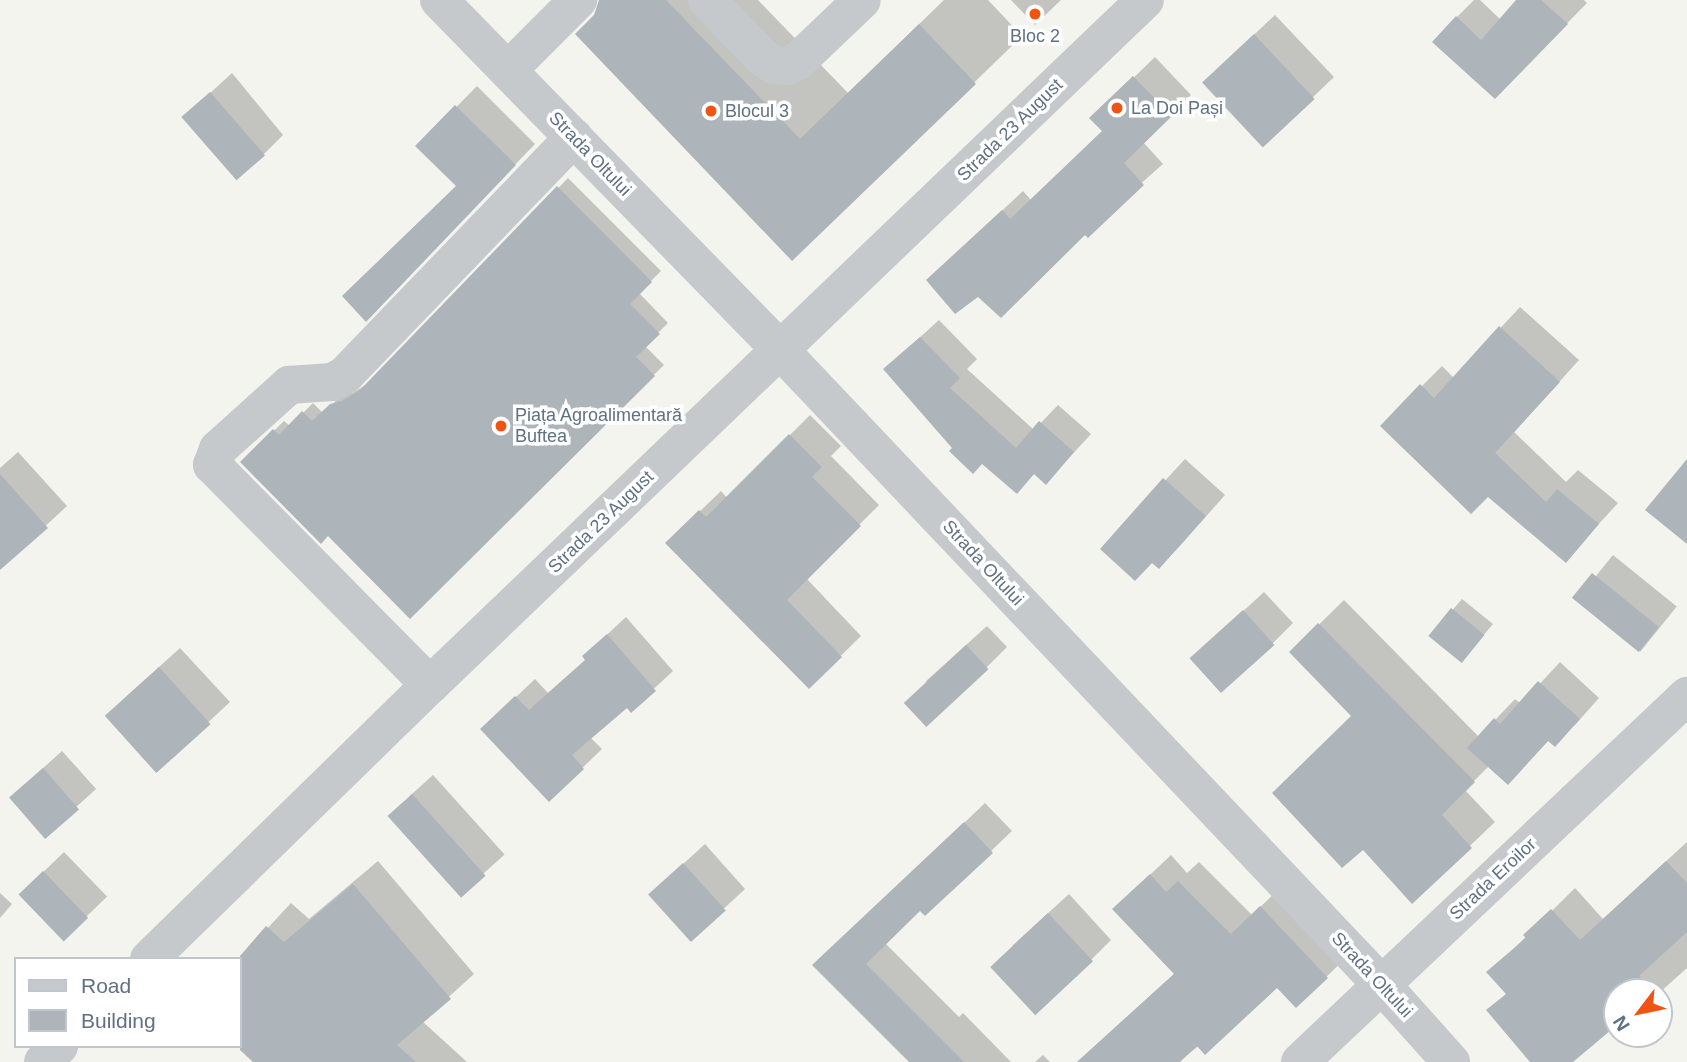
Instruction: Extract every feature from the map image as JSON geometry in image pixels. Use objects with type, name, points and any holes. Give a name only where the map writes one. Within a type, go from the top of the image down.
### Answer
[{"type":"street","name":"Strada Oltului","points":[[439,0],[781,351],[1381,984],[1451,1062]]},
{"type":"street","points":[[509,69],[578,0]]},
{"type":"street","points":[[707,0],[763,58],[774,65],[787,66],[798,61],[862,0]]},
{"type":"street","name":"Strada 23 August","points":[[151,957],[430,685],[1145,0]]},
{"type":"street","points":[[430,685],[212,465],[218,449],[289,385],[332,382],[345,375],[574,137]]},
{"type":"street","name":"Strada Eroilor","points":[[1300,1062],[1687,696]]},
{"type":"street","points":[[43,1062],[57,1048]]},
{"type":"building","name":"Blocul 3","points":[[599,0],[666,0],[800,139],[919,24],[976,84],[792,261],[575,34],[594,15]]},
{"type":"building","points":[[1516,0],[1541,0],[1568,24],[1495,99],[1432,42],[1456,16],[1481,40]]},
{"type":"building","points":[[1254,34],[1315,99],[1263,148],[1202,82]]},
{"type":"building","points":[[1133,76],[1172,116],[1124,163],[1144,185],[1088,238],[1085,235],[1001,318],[978,297],[955,314],[926,280],[1002,210],[1010,219],[1102,131],[1089,118]]},
{"type":"building","points":[[210,92],[265,155],[236,180],[181,117]]},
{"type":"building","points":[[455,105],[516,165],[366,322],[342,296],[456,186],[415,146]]},
{"type":"building","name":"Piața Agroalimentară Buftea","points":[[557,186],[652,282],[630,304],[660,334],[636,357],[655,376],[410,619],[328,536],[321,544],[240,462],[273,429],[279,435],[302,411],[312,421],[330,404],[342,401],[360,390]]},
{"type":"building","points":[[1499,326],[1560,382],[1495,453],[1546,502],[1557,489],[1599,524],[1566,563],[1488,497],[1471,514],[1380,426],[1420,384],[1434,398]]},
{"type":"building","points":[[920,337],[960,378],[950,388],[1016,448],[1039,421],[1074,452],[1046,485],[1034,474],[1017,494],[982,464],[973,474],[949,451],[952,448],[883,369]]},
{"type":"building","points":[[789,434],[822,467],[812,477],[861,526],[787,600],[842,657],[809,689],[665,543],[699,510],[706,517]]},
{"type":"building","points":[[1687,459],[1687,544],[1645,510]]},
{"type":"building","points":[[0,474],[48,528],[0,570]]},
{"type":"building","points":[[1163,478],[1206,516],[1159,569],[1152,563],[1135,581],[1100,549]]},
{"type":"building","points":[[1592,573],[1659,627],[1639,652],[1572,598]]},
{"type":"building","points":[[1451,608],[1484,635],[1462,663],[1428,636]]},
{"type":"building","points":[[1243,610],[1274,645],[1221,693],[1189,658]]},
{"type":"building","points":[[1318,623],[1475,782],[1442,815],[1472,848],[1412,904],[1363,850],[1342,868],[1272,793],[1351,716],[1289,652]]},
{"type":"building","points":[[607,634],[656,691],[631,713],[627,708],[572,755],[584,769],[549,802],[480,729],[515,696],[529,710],[585,660],[582,656]]},
{"type":"building","points":[[966,645],[989,669],[926,727],[904,703]]},
{"type":"building","points":[[159,667],[211,724],[156,773],[105,716]]},
{"type":"building","points":[[1538,681],[1580,719],[1555,747],[1548,741],[1508,785],[1467,748],[1494,718],[1500,724]]},
{"type":"building","points":[[43,768],[79,810],[45,839],[9,798]]},
{"type":"building","points":[[412,794],[486,876],[461,898],[387,816]]},
{"type":"building","points":[[964,822],[993,853],[925,916],[920,911],[866,964],[964,1062],[909,1062],[812,965]]},
{"type":"building","points":[[1666,861],[1687,883],[1687,932],[1639,976],[1641,978],[1603,978],[1603,1037],[1573,1062],[1530,1062],[1486,1010],[1506,994],[1486,972],[1526,938],[1523,935],[1551,909],[1580,940]]},
{"type":"building","points":[[683,863],[726,911],[691,942],[648,894]]},
{"type":"building","points":[[43,871],[88,918],[64,941],[19,895]]},
{"type":"building","points":[[1150,874],[1166,892],[1178,881],[1231,934],[1260,906],[1328,978],[1296,1008],[1277,988],[1205,1055],[1197,1046],[1180,1062],[1077,1062],[1174,974],[1112,909]]},
{"type":"building","points":[[353,884],[451,999],[397,1045],[416,1062],[253,1062],[240,1050],[240,956],[266,926],[284,942]]},
{"type":"building","points":[[1048,913],[1093,961],[1035,1015],[990,967]]},
{"type":"place","name":"Bloc 2","points":[[1035,14]]},
{"type":"place","name":"La Doi Pași","points":[[1117,108]]},
{"type":"place","name":"Blocul 3","points":[[711,111]]},
{"type":"place","name":"Piața Agroalimentară Buftea","points":[[501,426]]}]
